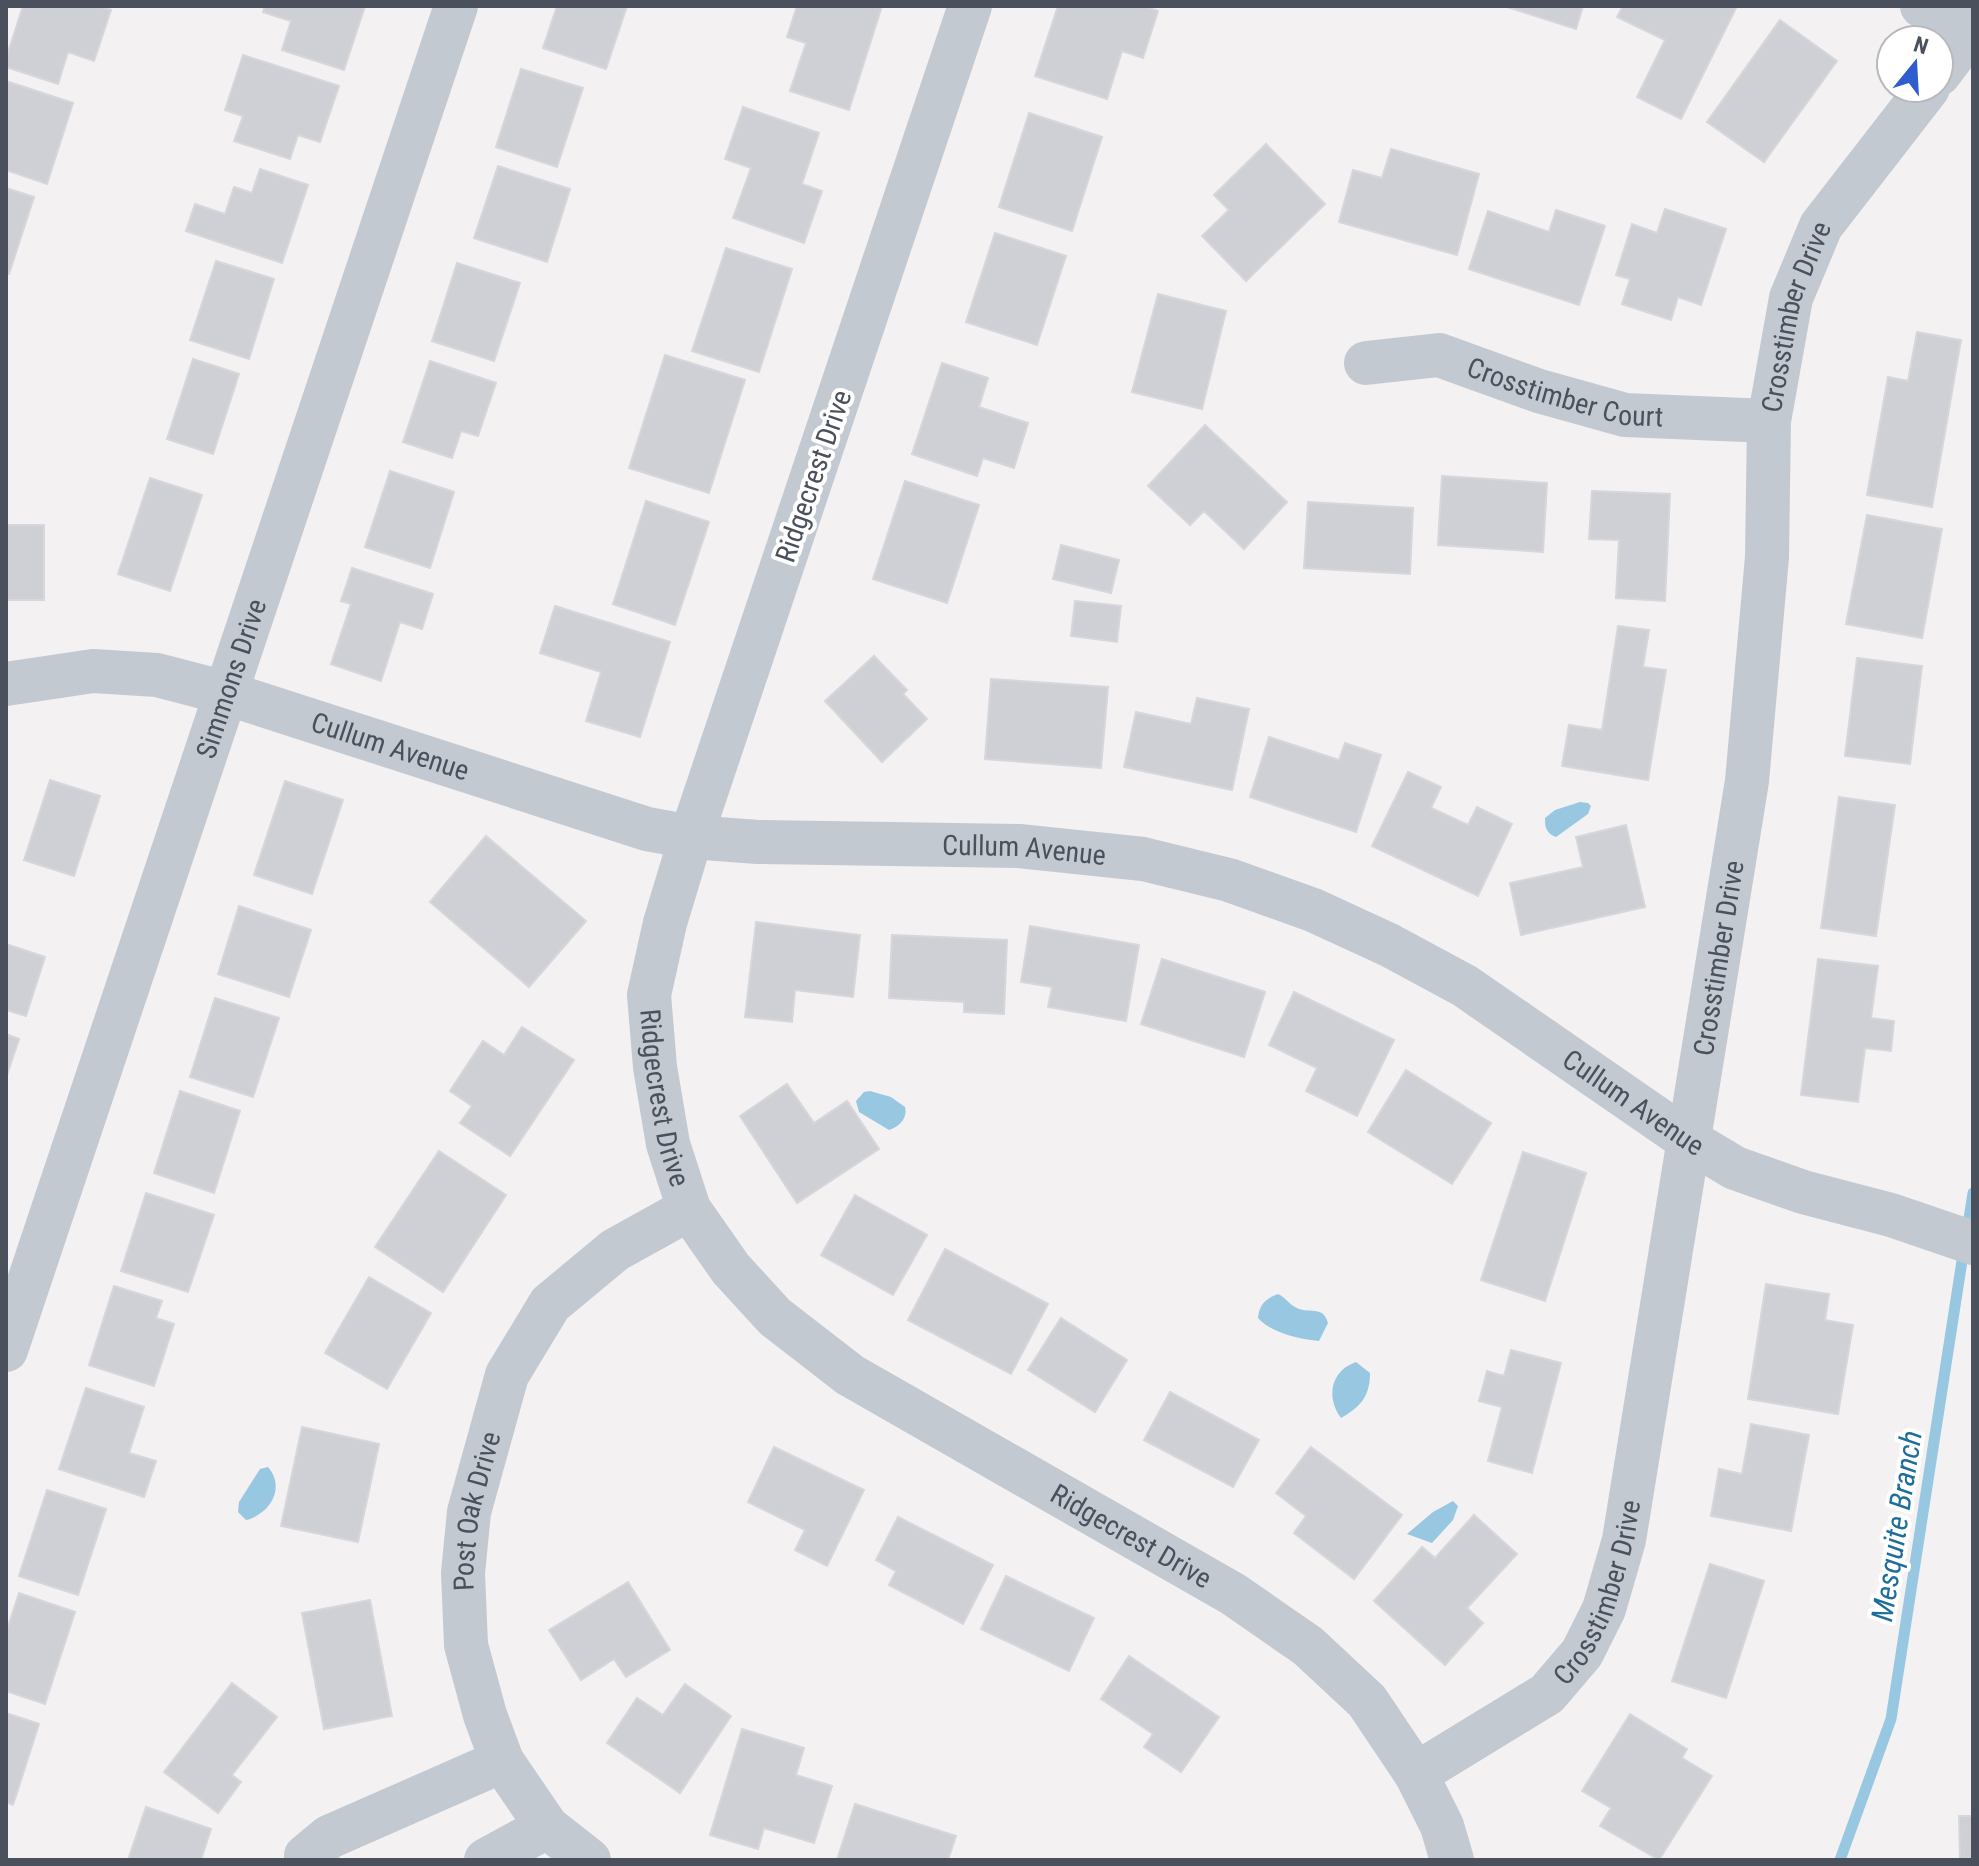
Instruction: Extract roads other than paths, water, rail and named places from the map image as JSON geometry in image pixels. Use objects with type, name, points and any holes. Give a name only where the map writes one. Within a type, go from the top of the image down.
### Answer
[{"type":"street","name":"Simmons Drive","points":[[6,1350],[456,6]]},
{"type":"street","name":"Ridgecrest Drive","points":[[970,6],[691,837],[665,923],[649,995],[655,1067],[668,1144],[689,1209],[731,1269],[775,1317],[850,1375],[1233,1594],[1308,1646],[1367,1701],[1416,1774],[1442,1826],[1452,1860]]},
{"type":"street","points":[[1922,6],[1971,33],[1955,54]]},
{"type":"street","name":"Crosstimber Drive","points":[[1416,1774],[1547,1694],[1582,1653],[1604,1609],[1624,1540],[1747,781],[1767,557],[1769,421],[1791,298],[1821,226],[1916,104]]},
{"type":"street","name":"Crosstimber Court","points":[[1366,363],[1439,355],[1539,391],[1625,415],[1769,421]]},
{"type":"street","name":"Cullum Avenue","points":[[6,684],[93,671],[157,675],[226,693],[647,829],[691,837],[758,842],[1019,846],[1143,859],[1229,880],[1313,910],[1389,945],[1465,986],[1688,1140],[1735,1168],[1803,1192],[1891,1215],[1973,1243]]},
{"type":"street","name":"Post Oak Drive","points":[[589,1860],[547,1827],[502,1761],[485,1715],[466,1645],[463,1573],[469,1512],[507,1375],[550,1304],[615,1250],[689,1209]]},
{"type":"street","points":[[306,1860],[306,1856],[329,1837],[502,1761]]},
{"type":"street","points":[[486,1860],[547,1827]]},
{"type":"water","points":[[1580,802],[1591,806],[1588,814],[1556,837],[1548,832],[1545,818],[1555,810]]},
{"type":"water","points":[[864,1092],[891,1097],[905,1107],[904,1118],[899,1124],[889,1130],[859,1112],[856,1101]]},
{"type":"water","points":[[1278,1294],[1300,1309],[1319,1312],[1326,1317],[1328,1323],[1319,1341],[1278,1331],[1258,1318],[1264,1303]]},
{"type":"water","points":[[1356,1362],[1370,1373],[1368,1389],[1359,1405],[1341,1418],[1333,1402],[1333,1386],[1341,1372]]},
{"type":"water","points":[[268,1467],[276,1483],[273,1499],[262,1512],[246,1520],[238,1512],[239,1502],[260,1469]]},
{"type":"water","points":[[1453,1501],[1458,1506],[1453,1520],[1432,1543],[1407,1534],[1433,1512]]},
{"type":"waterway","name":"Mesquite Branch","points":[[1967,1231],[1973,1193]]},
{"type":"waterway","name":"Mesquite Branch","points":[[1840,1860],[1891,1719],[1964,1248]]}]
